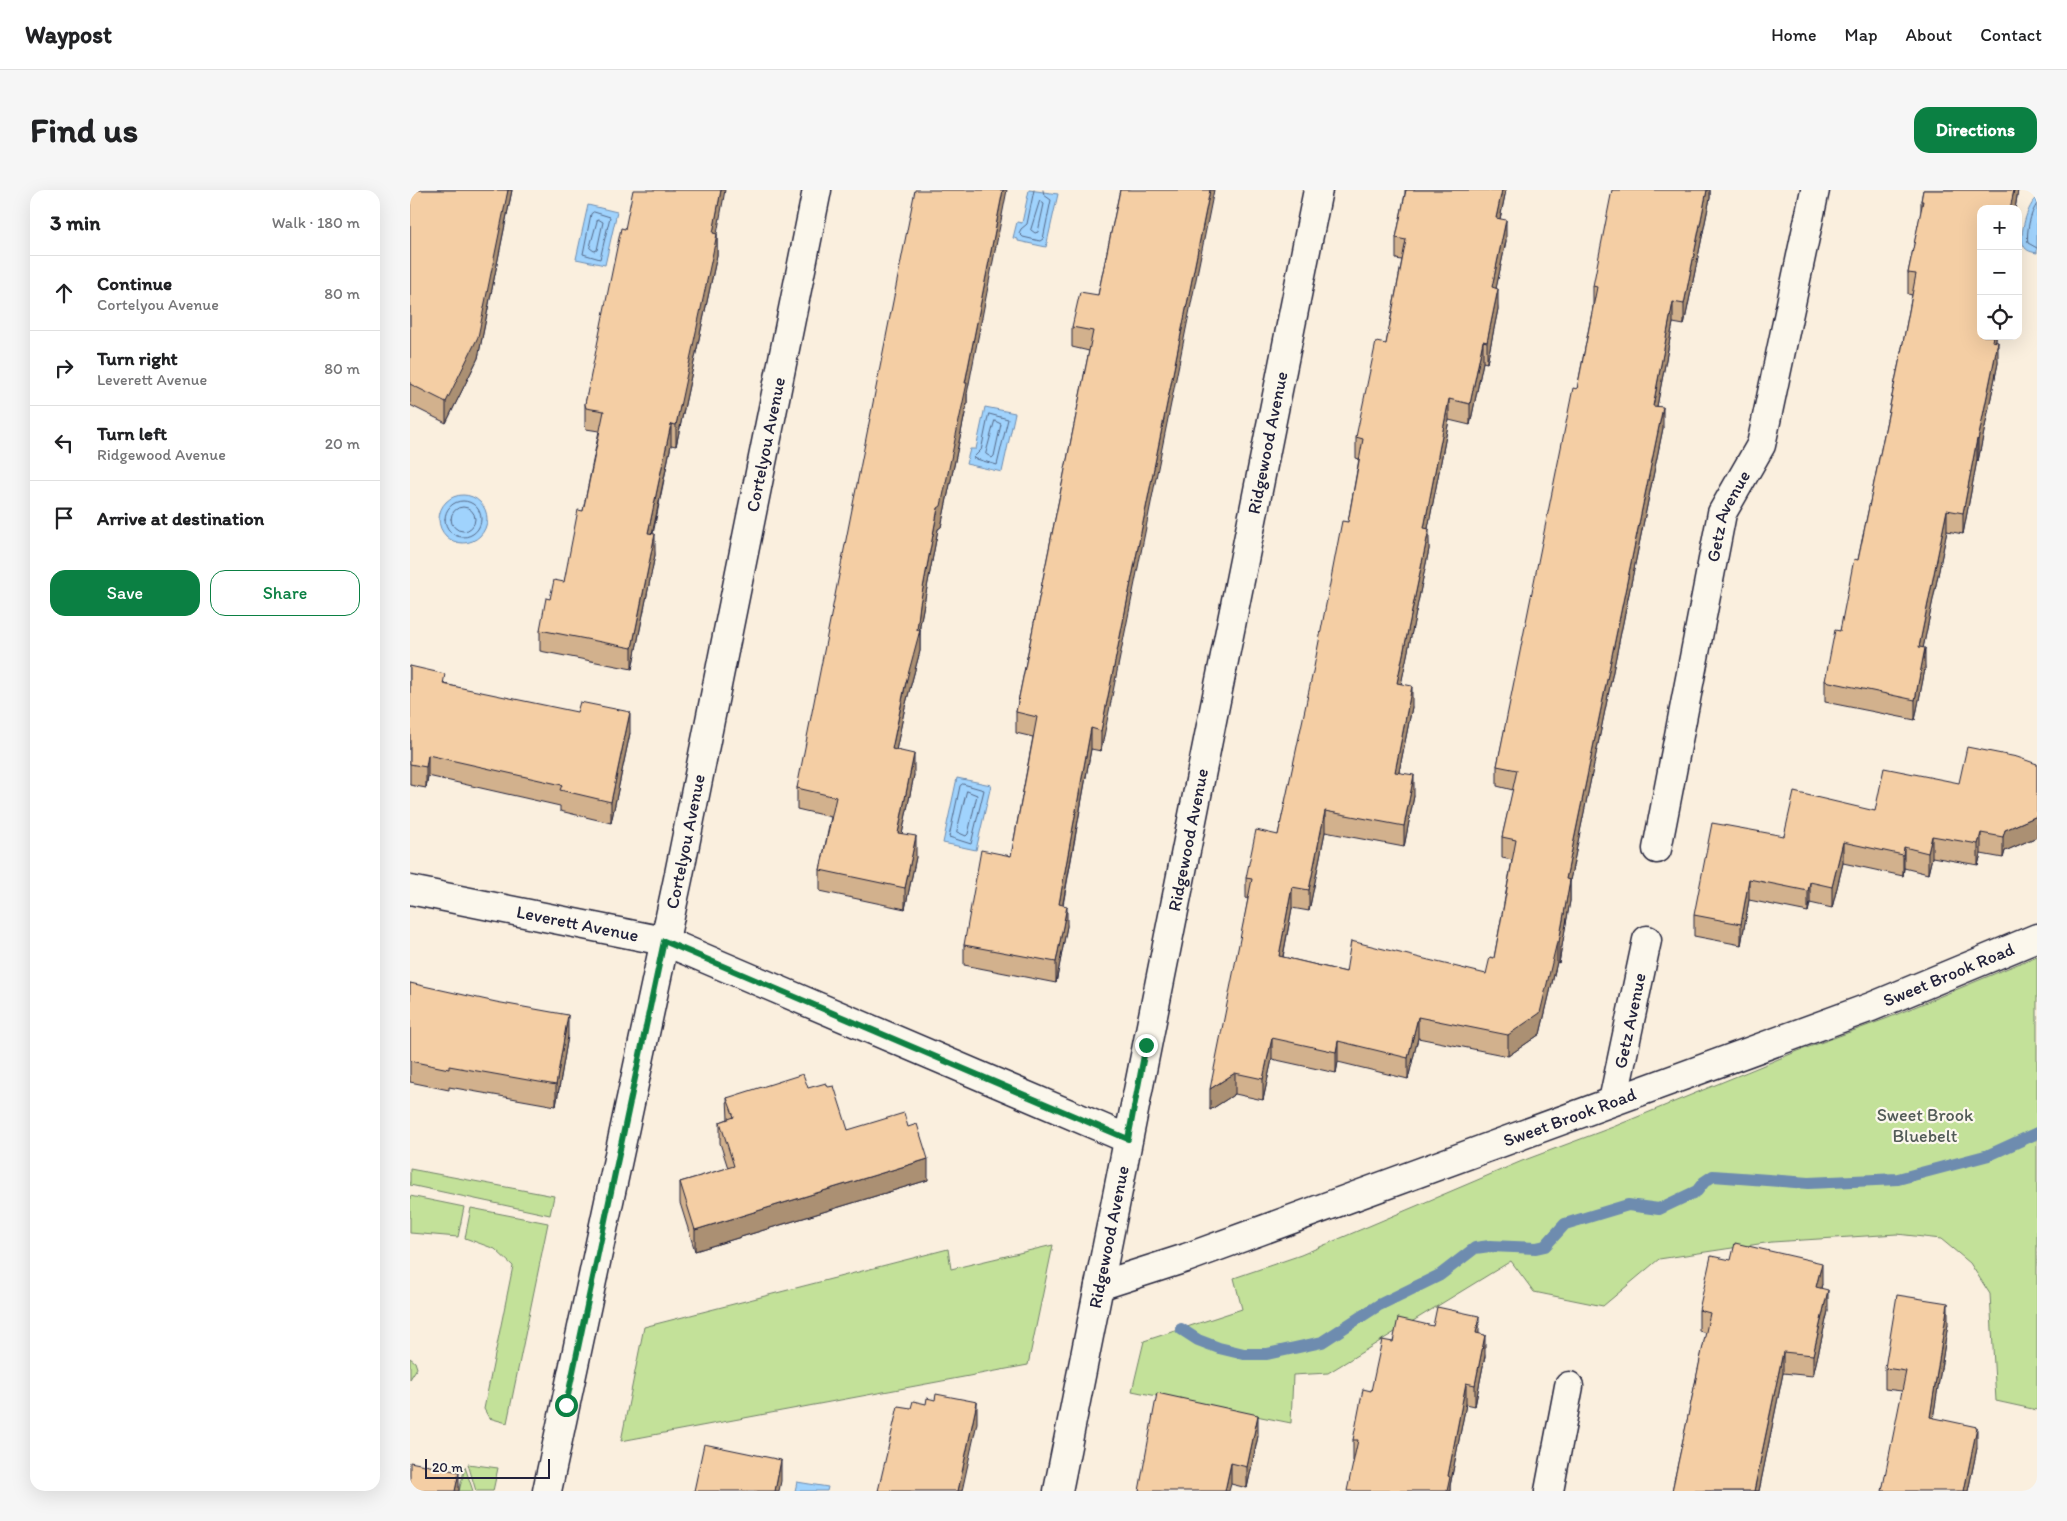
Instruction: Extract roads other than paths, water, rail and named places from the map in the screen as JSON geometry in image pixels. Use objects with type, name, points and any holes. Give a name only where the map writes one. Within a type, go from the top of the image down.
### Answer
[{"type":"street","name":"Cortelyou Avenue","points":[[547,1491],[664,941],[816,190]]},
{"type":"street","name":"Ridgewood Avenue","points":[[1058,1491],[1318,190]]},
{"type":"street","name":"Getz Avenue","points":[[1657,849],[1722,513],[1761,444],[1815,190]]},
{"type":"street","name":"Leverett Avenue","points":[[410,890],[664,941],[1128,1139]]},
{"type":"street","name":"Sweet Brook Road","points":[[1099,1286],[1186,1258],[1871,1007],[2037,938]]},
{"type":"street","name":"Getz Avenue","points":[[1613,1101],[1647,940]]},
{"type":"street","points":[[1549,1491],[1569,1386]]},
{"type":"water","points":[[1029,190],[1058,194],[1046,247],[1018,241],[1018,239],[1013,238],[1017,222],[1022,223]]},
{"type":"water","points":[[2037,198],[2037,253],[2025,248],[2022,241],[2027,213]]},
{"type":"water","points":[[588,205],[617,212],[605,265],[576,259]]},
{"type":"water","points":[[985,407],[1015,413],[1002,472],[966,464],[970,449],[976,449]]},
{"type":"water","points":[[463,495],[472,497],[480,502],[485,510],[487,519],[485,528],[480,536],[472,541],[463,543],[454,541],[446,536],[441,528],[439,519],[441,510],[446,502],[454,497]]},
{"type":"water","points":[[957,778],[991,785],[976,850],[943,843]]},
{"type":"water","points":[[797,1482],[828,1487],[827,1491],[795,1491]]},
{"type":"waterway","points":[[1181,1329],[1198,1340],[1219,1348],[1244,1354],[1267,1354],[1322,1342],[1379,1305],[1440,1275],[1475,1248],[1490,1246],[1536,1248],[1545,1246],[1565,1224],[1628,1205],[1659,1209],[1697,1191],[1704,1182],[1713,1176],[1808,1183],[1898,1179],[1989,1155],[2037,1133]]},
{"type":"park label","name":"Sweet Brook Bluebelt","points":[[1925,1125]]}]
